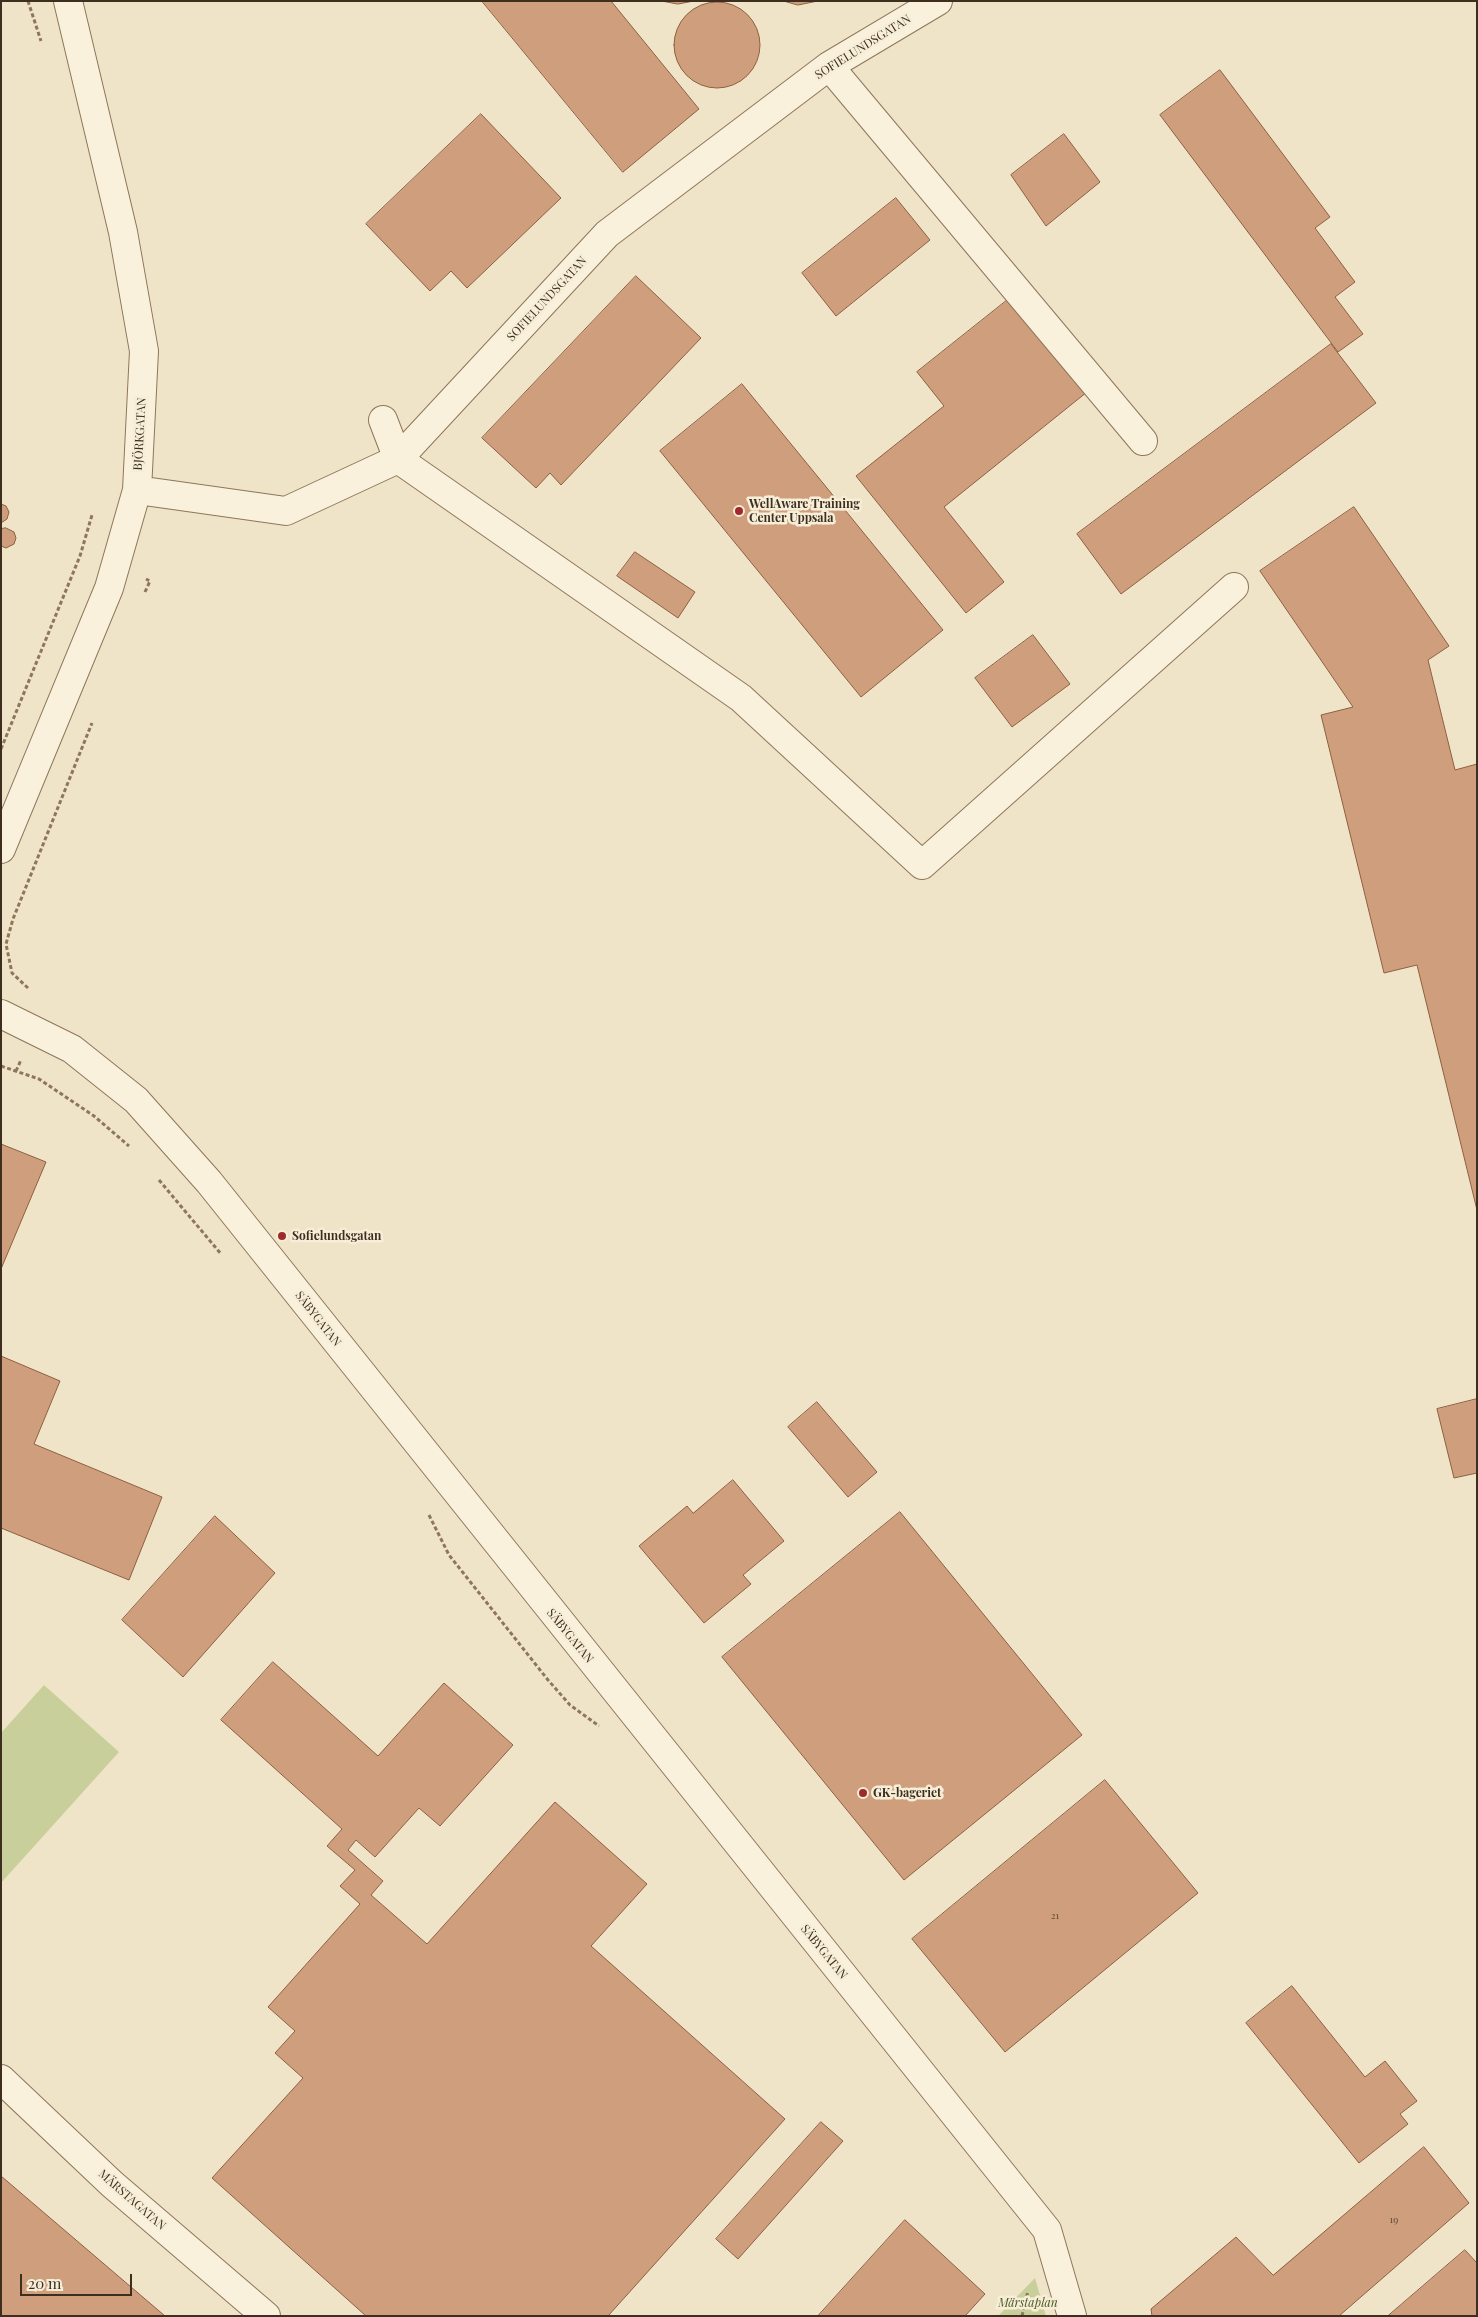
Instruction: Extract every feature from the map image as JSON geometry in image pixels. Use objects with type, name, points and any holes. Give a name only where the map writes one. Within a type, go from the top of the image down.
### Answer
[{"type":"street","name":"BJÖRKGATAN","points":[[1,849],[102,606],[137,490],[144,350],[123,232],[68,1]]},
{"type":"street","name":"SOFIELUNDSGATAN","points":[[137,490],[286,511],[398,459],[607,234],[829,66],[938,1]]},
{"type":"street","points":[[829,66],[1143,441]]},
{"type":"street","points":[[383,420],[398,459],[741,698],[922,865],[1234,587]]},
{"type":"street","name":"SÄBYGATAN","points":[[1,1014],[72,1049],[136,1100],[209,1182],[1046,2230],[1072,2316]]},
{"type":"street","name":"MÄRSTAGATAN","points":[[1,2079],[112,2184],[266,2316]]},
{"type":"path","points":[[28,1],[43,49]]},
{"type":"path","points":[[1,749],[80,556],[93,512]]},
{"type":"path","points":[[80,556],[150,581],[142,599]]},
{"type":"path","points":[[16,1071],[45,1004],[12,973],[6,944],[13,919],[94,718]]},
{"type":"green space","points":[[44,1685],[119,1752],[1,1883],[1,1733]]},
{"type":"green space","name":"Märstaplan","points":[[1035,2278],[1046,2316],[998,2316],[1003,2311]]},
{"type":"building","points":[[482,1],[611,1],[699,109],[623,172]]},
{"type":"building","points":[[662,1],[694,1],[678,4]]},
{"type":"building","points":[[784,1],[818,1],[798,5]]},
{"type":"building","points":[[717,2],[733,5],[741,9],[753,21],[757,29],[760,45],[757,61],[753,69],[741,81],[733,85],[717,88],[701,85],[693,81],[681,69],[677,61],[674,45],[677,29],[681,21],[693,9],[701,5]]},
{"type":"building","points":[[1220,70],[1330,217],[1315,228],[1355,282],[1335,297],[1363,334],[1338,352],[1160,115]]},
{"type":"building","points":[[481,114],[561,198],[467,288],[451,271],[430,291],[366,224]]},
{"type":"building","points":[[1064,134],[1100,182],[1046,226],[1011,175]]},
{"type":"building","points":[[896,198],[930,240],[836,316],[802,273]]},
{"type":"building","points":[[636,276],[701,338],[561,485],[550,473],[536,488],[482,438]]},
{"type":"building","points":[[1010,298],[1087,392],[944,507],[1004,582],[966,613],[856,476],[944,406],[917,372]]},
{"type":"building","points":[[1331,344],[1376,403],[1121,594],[1077,534]]},
{"type":"building","points":[[742,384],[943,630],[861,697],[660,451]]},
{"type":"building","points":[[1,504],[6,506],[9,512],[7,519],[1,523]]},
{"type":"building","points":[[1354,507],[1449,646],[1428,660],[1455,770],[1477,764],[1477,1210],[1417,965],[1384,973],[1321,715],[1353,707],[1260,571]]},
{"type":"building","points":[[6,528],[14,532],[16,538],[14,544],[6,548],[1,546],[1,529]]},
{"type":"building","points":[[635,552],[695,592],[678,618],[617,576]]},
{"type":"building","points":[[1033,635],[1070,684],[1012,727],[975,678]]},
{"type":"building","points":[[1,1144],[46,1162],[1,1269]]},
{"type":"building","points":[[1,1356],[60,1381],[34,1444],[162,1497],[129,1580],[1,1528]]},
{"type":"building","points":[[1477,1399],[1477,1473],[1454,1478],[1437,1409]]},
{"type":"building","points":[[817,1402],[877,1472],[848,1497],[788,1427]]},
{"type":"building","points":[[733,1480],[784,1541],[743,1575],[751,1584],[704,1623],[639,1546],[687,1506],[693,1513]]},
{"type":"building","points":[[900,1512],[1082,1735],[904,1880],[722,1657]]},
{"type":"building","points":[[215,1516],[275,1573],[183,1677],[122,1620]]},
{"type":"building","points":[[273,1662],[378,1756],[444,1683],[513,1745],[440,1826],[419,1808],[375,1857],[356,1840],[348,1850],[383,1881],[371,1895],[427,1944],[555,1802],[647,1884],[591,1946],[785,2119],[608,2316],[366,2316],[212,2178],[303,2078],[275,2053],[295,2031],[268,2007],[360,1904],[340,1886],[355,1870],[327,1846],[342,1829],[221,1720]]},
{"type":"building","points":[[1105,1780],[1198,1893],[1005,2052],[912,1939]]},
{"type":"building","points":[[1292,1986],[1365,2077],[1385,2061],[1417,2101],[1400,2114],[1408,2124],[1359,2163],[1246,2023]]},
{"type":"building","points":[[821,2122],[843,2141],[738,2259],[716,2239]]},
{"type":"building","points":[[1424,2147],[1469,2203],[1339,2316],[1152,2316],[1151,2309],[1236,2237],[1273,2275]]},
{"type":"building","points":[[1,2176],[165,2316],[1,2316]]},
{"type":"building","points":[[905,2220],[985,2294],[965,2316],[818,2316]]},
{"type":"building","points":[[1465,2250],[1477,2263],[1477,2316],[1388,2316]]},
{"type":"place","name":"WellAware Training Center Uppsala","points":[[739,511]]},
{"type":"place","name":"Sofielundsgatan","points":[[282,1236]]},
{"type":"place","name":"GK-bageriet","points":[[863,1793]]}]
